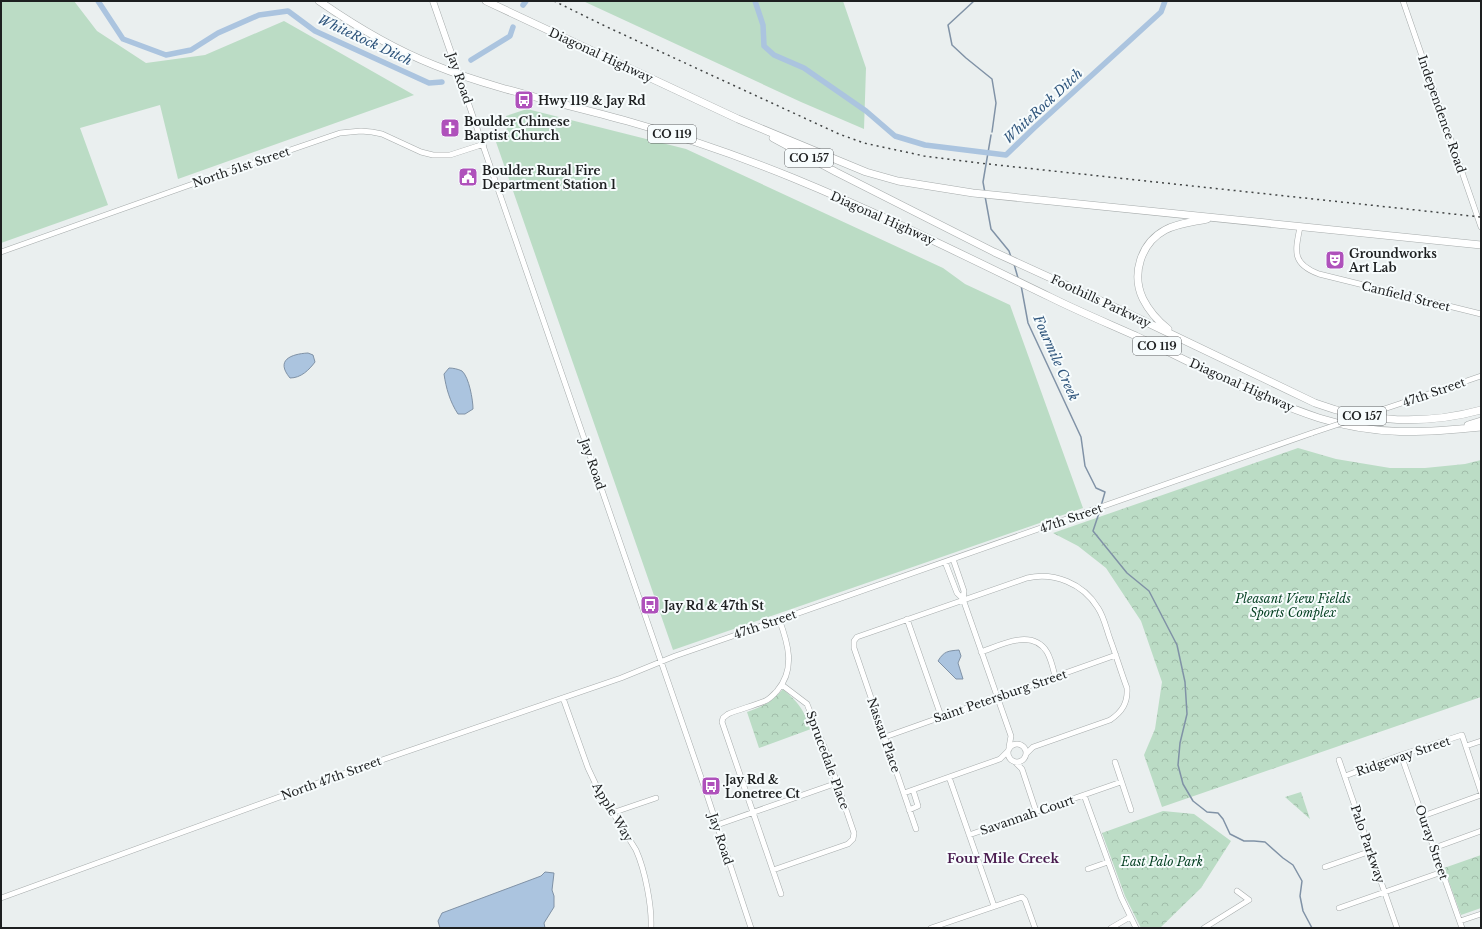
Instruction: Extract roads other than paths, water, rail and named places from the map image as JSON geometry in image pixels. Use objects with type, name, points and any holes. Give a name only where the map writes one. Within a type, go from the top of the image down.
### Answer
[{"type":"highway","name":"Diagonal Highway","points":[[319,1],[378,38],[433,64],[519,93],[631,122],[696,142],[820,190],[886,219],[1278,403],[1322,419],[1362,429],[1411,433],[1445,431]]},
{"type":"highway","name":"Diagonal Highway","points":[[486,1],[738,118]]},
{"type":"highway","points":[[738,118],[861,170],[882,177],[917,185],[973,193],[1481,245]]},
{"type":"highway","name":"Foothills Parkway","points":[[738,118],[836,172],[994,252],[1176,336],[1294,393],[1340,412],[1376,418],[1410,420],[1441,418],[1481,410]]},
{"type":"highway","points":[[1176,336],[1154,316],[1143,299],[1138,279],[1140,258],[1150,242],[1164,230],[1177,225],[1215,218]]},
{"type":"highway","points":[[1445,431],[1481,422]]},
{"type":"highway","name":"CO 119","points":[[1445,431],[1481,427]]},
{"type":"main road","name":"Jay Road","points":[[433,1],[458,73]]},
{"type":"street","name":"Independence Road","points":[[1403,1],[1481,227]]},
{"type":"street","name":"Jay Road","points":[[458,73],[484,144],[751,928]]},
{"type":"street","name":"North 51st Street","points":[[1,252],[340,133],[356,131],[382,134],[421,152],[442,156],[458,153],[484,144]]},
{"type":"street","name":"Canfield Street","points":[[1300,227],[1296,251],[1301,264],[1309,270],[1326,276],[1481,314]]},
{"type":"street","name":"47th Street","points":[[661,662],[779,619],[1481,376]]},
{"type":"street","points":[[953,559],[964,591],[963,599],[1011,736],[1025,750],[1022,769]]},
{"type":"street","points":[[945,562],[957,593],[963,599]]},
{"type":"street","points":[[941,716],[908,619],[1033,576],[1046,576],[1067,581],[1084,591],[1097,607],[1102,616],[1127,690],[1126,704],[1118,715],[1110,720],[1033,747],[1013,744],[1000,759]]},
{"type":"street","points":[[779,619],[788,644],[789,655],[788,670],[782,685],[766,701],[728,714],[723,718],[722,726],[781,894]]},
{"type":"street","name":"Nassau Place","points":[[908,619],[857,637],[854,641],[854,648],[916,829]]},
{"type":"street","points":[[981,652],[1018,640],[1025,639],[1033,641],[1039,644],[1048,654],[1055,676]]},
{"type":"street","name":"Saint Petersburg Street","points":[[885,736],[1116,655]]},
{"type":"street","name":"North 47th Street","points":[[1,898],[544,703],[621,678],[661,662]]},
{"type":"street","name":"Sprucedale Place","points":[[773,870],[848,844],[853,839],[854,833],[807,704],[782,685]]},
{"type":"street","name":"Apple Way","points":[[563,698],[588,768],[597,787],[636,850],[640,860],[650,904],[651,928]]},
{"type":"street","name":"Ridgeway Street","points":[[1345,776],[1401,755],[1462,735],[1466,746]]},
{"type":"street","points":[[1011,736],[1008,749],[1013,761],[1022,769],[1036,811]]},
{"type":"street","points":[[1481,741],[1466,746],[1481,792]]},
{"type":"street","points":[[904,793],[1000,759],[1020,761],[1033,747]]},
{"type":"street","name":"Ouray Street","points":[[1401,755],[1462,928]]},
{"type":"street","name":"Palo Parkway","points":[[1339,760],[1397,928]]},
{"type":"street","points":[[1115,762],[1131,810]]},
{"type":"street","points":[[949,776],[994,906]]},
{"type":"street","name":"Savannah Court","points":[[969,835],[1121,782]]},
{"type":"street","points":[[717,825],[837,783]]},
{"type":"street","points":[[909,810],[916,808],[918,805],[913,790]]},
{"type":"street","points":[[1084,795],[1121,897],[1136,928]]},
{"type":"street","points":[[1423,816],[1481,795]]},
{"type":"street","points":[[612,813],[656,798]]},
{"type":"street","points":[[1434,848],[1481,830]]},
{"type":"street","points":[[1325,867],[1371,851]]},
{"type":"street","points":[[1088,869],[1108,862]]},
{"type":"street","points":[[1339,908],[1442,872]]},
{"type":"street","points":[[1204,928],[1249,900],[1237,890]]},
{"type":"street","points":[[931,928],[1022,897],[1025,900],[1035,928]]},
{"type":"street","points":[[1460,921],[1481,914]]},
{"type":"street","points":[[1111,928],[1130,917]]},
{"type":"water","points":[[308,353],[313,355],[315,362],[298,377],[290,378],[284,367],[287,359],[296,355]]},
{"type":"water","points":[[449,368],[462,371],[469,383],[473,409],[465,414],[458,414],[449,395],[444,374]]},
{"type":"water","points":[[959,650],[961,656],[958,663],[963,679],[956,679],[938,661],[942,655],[947,652]]},
{"type":"water","points":[[545,872],[554,873],[552,890],[554,896],[554,907],[544,923],[545,928],[440,928],[438,921],[442,913],[541,876]]},
{"type":"waterway","name":"WhiteRock Ditch","points":[[98,1],[123,39],[166,55],[191,50],[218,33],[259,15],[288,11],[315,31],[429,83],[442,82]]},
{"type":"waterway","name":"WhiteRock Ditch","points":[[523,5],[526,1]]},
{"type":"waterway","name":"WhiteRock Ditch","points":[[755,1],[763,25],[764,46],[774,55],[804,68],[866,111],[895,136],[925,145],[1006,155],[1161,12],[1165,1]]},
{"type":"waterway","name":"Fourmile Creek","points":[[974,1],[948,25],[952,45],[992,79],[996,103],[992,132]]},
{"type":"waterway","name":"WhiteRock Ditch","points":[[471,60],[510,36],[513,27]]},
{"type":"waterway","name":"Fourmile Creek","points":[[985,193],[983,182],[991,135]]},
{"type":"waterway","name":"Fourmile Creek","points":[[985,196],[991,229],[1009,251],[1011,257]]},
{"type":"waterway","name":"Fourmile Creek","points":[[1014,264],[1018,278]]},
{"type":"waterway","name":"Fourmile Creek","points":[[1021,285],[1028,323],[1081,437],[1085,466],[1096,488],[1105,492],[1101,506]]},
{"type":"waterway","points":[[1100,510],[1093,531],[1127,573],[1149,591],[1177,645],[1185,682],[1187,714],[1180,743],[1178,765],[1183,784],[1193,801],[1207,812],[1218,813],[1223,819],[1230,834],[1244,841],[1265,842],[1293,865],[1302,881],[1300,896],[1303,911],[1312,928]]},
{"type":"railway","points":[[554,1],[839,134],[864,143],[924,156],[988,164],[1481,217]]},
{"type":"place","name":"Hwy 119 & Jay Rd","points":[[524,100]]},
{"type":"place","name":"Boulder Chinese Baptist Church","points":[[450,128]]},
{"type":"place","name":"Boulder Rural Fire Department Station 1","points":[[468,177]]},
{"type":"place","name":"Groundworks Art Lab","points":[[1335,260]]},
{"type":"place","name":"Jay Rd & 47th St","points":[[650,605]]},
{"type":"place","name":"Jay Rd & Lonetree Ct","points":[[711,786]]},
{"type":"district","name":"Four Mile Creek","points":[[1003,858]]},
{"type":"park label","name":"Pleasant View Fields Sports Complex","points":[[1293,605]]},
{"type":"park label","name":"East Palo Park","points":[[1162,861]]}]
